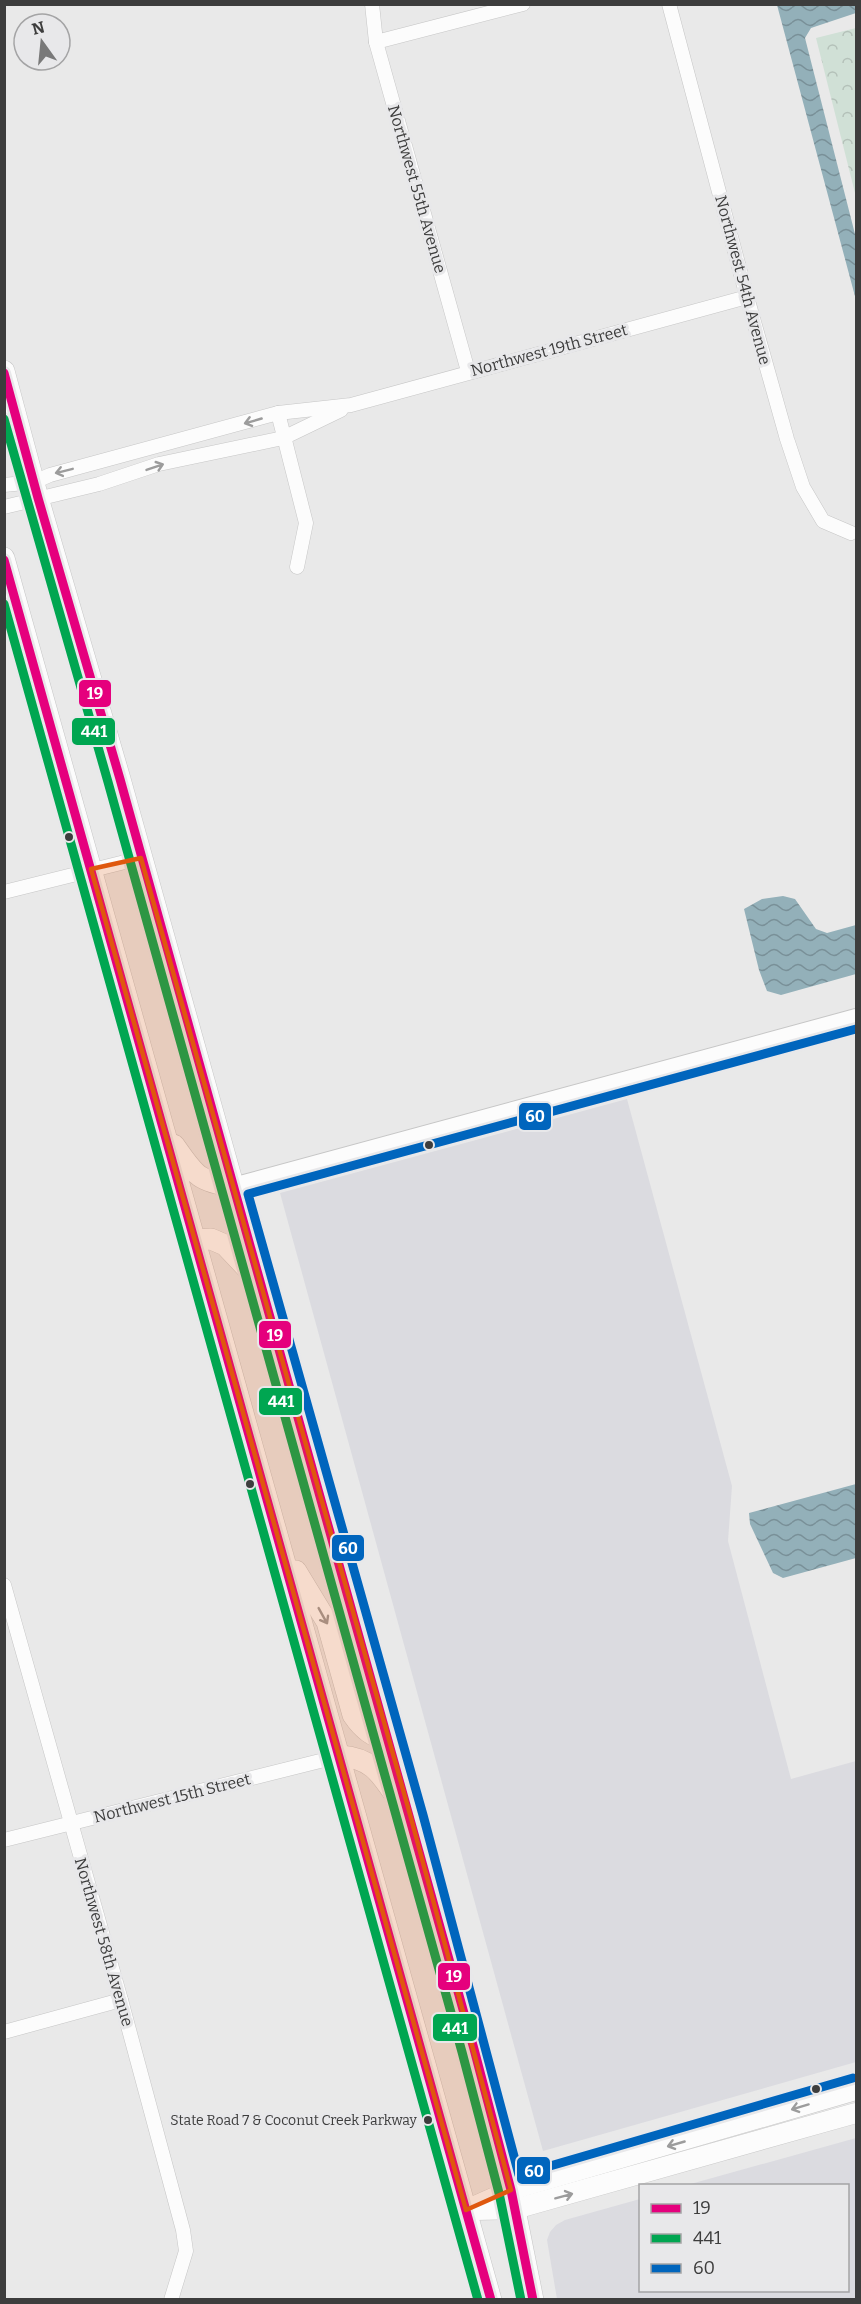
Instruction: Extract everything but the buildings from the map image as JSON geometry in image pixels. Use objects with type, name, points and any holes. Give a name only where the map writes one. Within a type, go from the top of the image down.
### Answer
[{"type":"main road","points":[[4,371],[411,1818],[513,2200],[533,2300]]},
{"type":"main road","points":[[4,558],[491,2300]]},
{"type":"main road","points":[[166,1135],[196,1176],[213,1184],[233,1186]]},
{"type":"main road","points":[[195,1240],[211,1239],[225,1245],[260,1282]]},
{"type":"main road","points":[[282,1548],[327,1622],[353,1715],[373,1737],[390,1742]]},
{"type":"main road","points":[[340,1756],[355,1757],[373,1765],[411,1818]]},
{"type":"main road","points":[[513,2200],[856,2090]]},
{"type":"main road","points":[[466,2210],[856,2113]]},
{"type":"street","name":"Northwest 55th Avenue","points":[[372,4],[376,42],[468,371]]},
{"type":"street","points":[[376,42],[523,4]]},
{"type":"street","name":"Northwest 54th Avenue","points":[[669,4],[747,297],[803,487],[823,520],[851,533]]},
{"type":"street","name":"Northwest 19th Street","points":[[4,507],[36,490],[50,475],[278,413],[351,405],[468,371],[577,344],[747,297]]},
{"type":"street","name":"Northwest 19th Street","points":[[4,485],[36,490],[99,484],[159,464],[284,438],[351,405]]},
{"type":"street","points":[[278,413],[306,523],[297,567]]},
{"type":"street","points":[[4,892],[141,858]]},
{"type":"street","points":[[233,1186],[856,1017]]},
{"type":"street","name":"Northwest 58th Avenue","points":[[4,1586],[121,2000],[183,2230],[186,2251],[171,2300]]},
{"type":"street","name":"Northwest 15th Street","points":[[4,1840],[340,1756]]},
{"type":"street","points":[[4,2032],[121,2000]]},
{"type":"highlighted area","points":[[141,858],[411,1818],[511,2190],[466,2210],[307,1634],[91,869]]},
{"type":"shaded area","points":[[627,1099],[732,1486],[728,1541],[791,1779],[856,1761],[856,2062],[543,2151],[280,1193]]},
{"type":"shaded area","points":[[856,2138],[856,2299],[557,2299],[547,2240],[550,2232],[565,2220],[639,2199],[639,2292],[849,2292],[849,2184],[691,2184]]},
{"type":"green space","points":[[856,28],[856,197],[816,38]]},
{"type":"water","points":[[777,5],[856,5],[856,13],[811,28],[805,38],[856,238],[856,300]]},
{"type":"water","points":[[783,896],[795,899],[816,929],[827,933],[856,925],[856,974],[781,995],[767,991],[759,970],[744,909],[762,899]]},
{"type":"water","points":[[856,1484],[856,1558],[783,1578],[773,1573],[750,1524],[749,1513]]},
{"type":"transit line","name":"19","points":[[4,373],[120,779],[474,2049],[511,2190],[533,2300]]},
{"type":"transit line","name":"441","points":[[4,419],[108,782],[462,2052],[499,2193],[521,2300]]},
{"type":"transit line","name":"19","points":[[4,560],[491,2300]]},
{"type":"transit line","name":"441","points":[[4,604],[478,2300]]},
{"type":"transit line","name":"60","points":[[853,2078],[519,2175],[423,1815],[248,1194],[856,1029]]},
{"type":"place","name":"State Road 7 & Coconut Creek Parkway","points":[[428,2120]]}]
